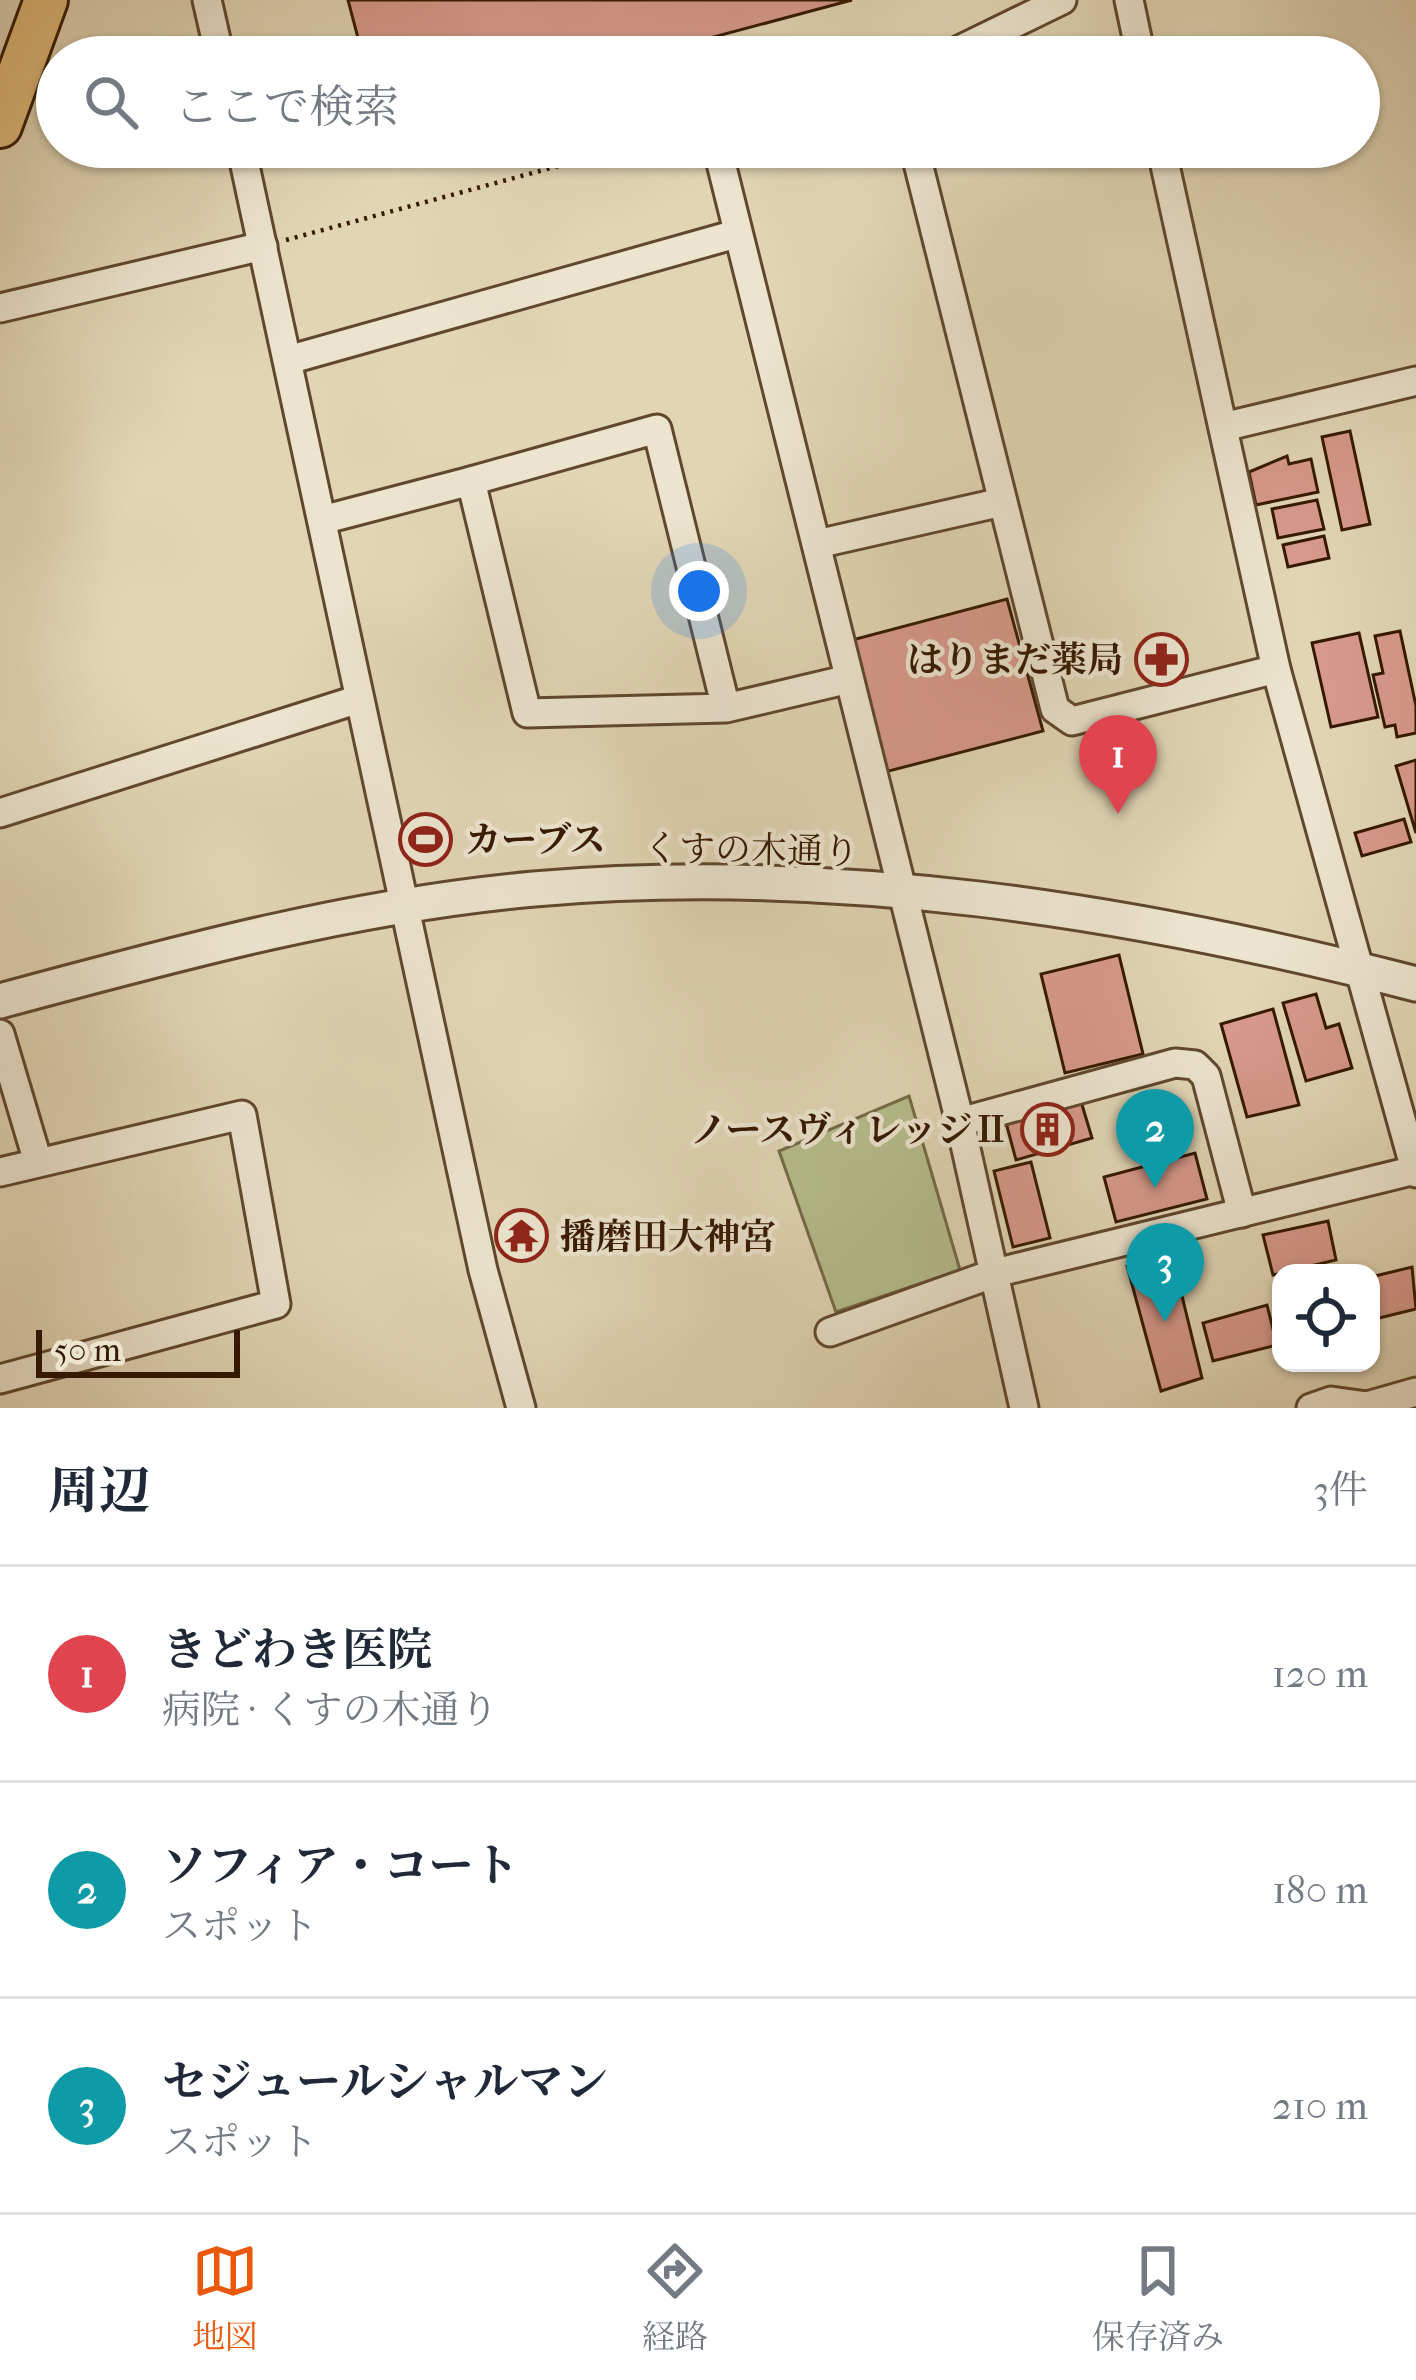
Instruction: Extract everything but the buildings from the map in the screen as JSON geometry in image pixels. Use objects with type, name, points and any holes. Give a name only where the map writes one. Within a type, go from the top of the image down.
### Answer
[{"type":"main road","points":[[0,126],[46,0]]},
{"type":"street","points":[[207,0],[215,36]]},
{"type":"street","points":[[989,36],[1062,0]]},
{"type":"street","points":[[1129,0],[1137,36]]},
{"type":"street","points":[[246,168],[483,1270],[521,1408]]},
{"type":"street","points":[[722,168],[959,1122],[1024,1408]]},
{"type":"street","points":[[919,168],[1055,709],[1072,721],[1276,669]]},
{"type":"street","points":[[830,1332],[995,1273],[1416,1172],[1276,669],[1166,168]]},
{"type":"street","points":[[288,360],[736,234]]},
{"type":"street","points":[[0,308],[263,246]]},
{"type":"street","points":[[1223,427],[1416,382]]},
{"type":"street","points":[[322,520],[657,429],[726,707]]},
{"type":"street","points":[[471,481],[526,713],[726,707],[849,679]]},
{"type":"street","points":[[817,544],[1002,502]]},
{"type":"street","points":[[0,813],[359,699]]},
{"type":"street","name":"くすの木通り","points":[[0,1001],[163,957],[406,907],[532,890],[656,884],[777,883],[1010,902],[1120,919],[1416,984]]},
{"type":"street","points":[[0,1034],[38,1162]]},
{"type":"street","points":[[959,1122],[1175,1063],[1195,1065],[1206,1076],[1242,1213]]},
{"type":"street","points":[[0,1172],[242,1115],[276,1304],[0,1379]]},
{"type":"street","points":[[1311,1408],[1331,1401],[1367,1406],[1416,1392]]},
{"type":"path","points":[[263,246],[551,168]]},
{"type":"green space","points":[[909,1096],[960,1270],[836,1312],[779,1151]]},
{"type":"place","name":"はりまだ薬局","points":[[1162,659]]},
{"type":"place","name":"きどわき医院","points":[[1118,814]]},
{"type":"place","name":"カーブス","points":[[426,839]]},
{"type":"place","name":"ノースヴィレッジⅡ","points":[[1048,1129]]},
{"type":"place","name":"ソフィア・コート","points":[[1155,1188]]},
{"type":"place","name":"播磨田大神宮","points":[[521,1236]]},
{"type":"place","name":"セジュールシャルマン","points":[[1165,1322]]}]
